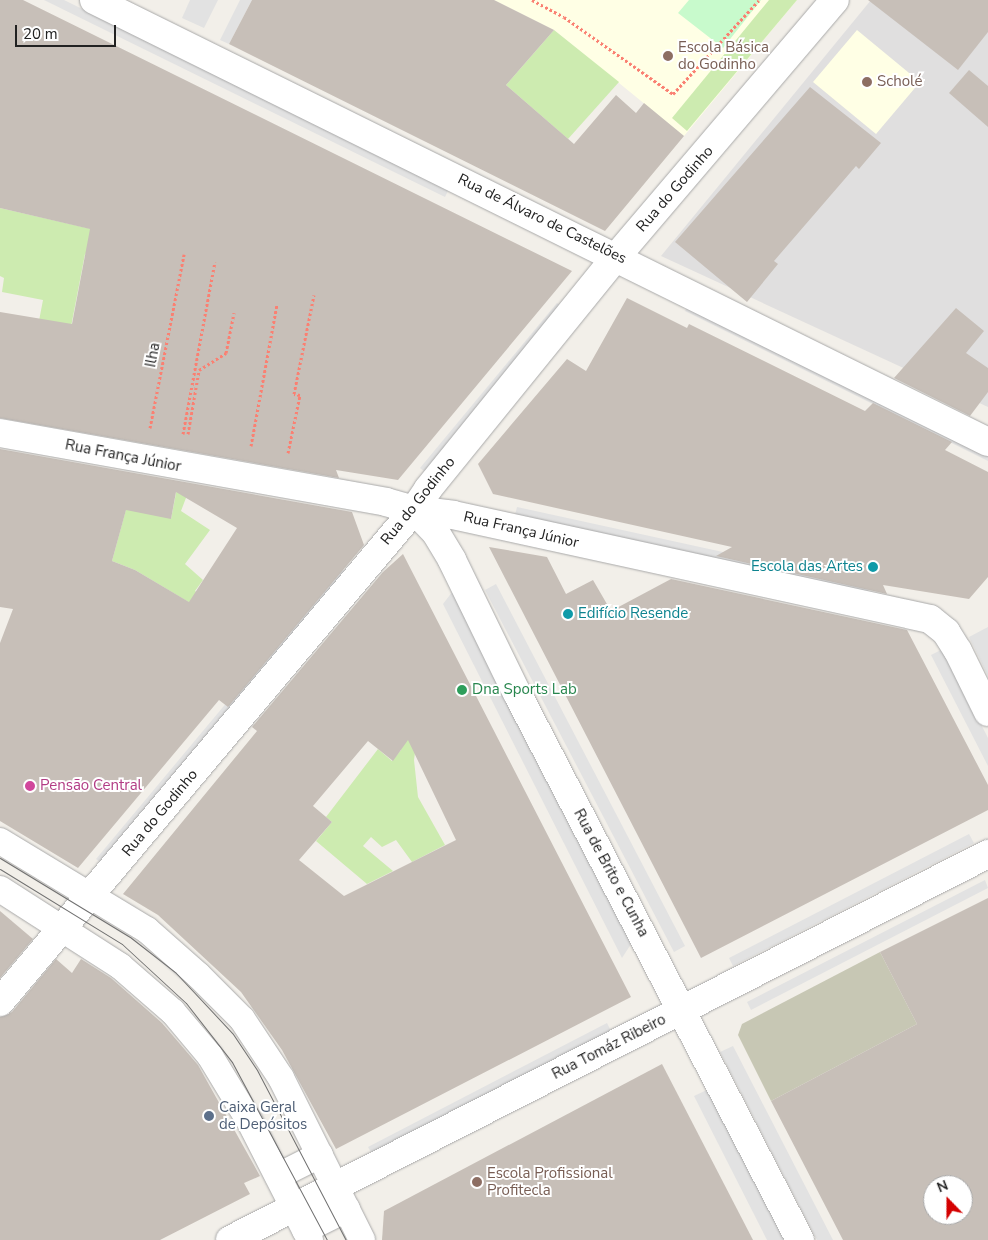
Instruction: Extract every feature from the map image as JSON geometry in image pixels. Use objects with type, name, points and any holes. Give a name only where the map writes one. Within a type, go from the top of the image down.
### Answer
[{"type":"street","name":"Rua de Álvaro de Castelões","points":[[94,0],[617,256],[988,442]]},
{"type":"street","name":"Rua do Godinho","points":[[0,1002],[70,932],[414,510],[428,489],[617,256],[835,0]]},
{"type":"street","name":"Rua França Júnior","points":[[0,433],[180,467],[386,502],[414,510],[453,515],[930,619],[946,632],[958,651],[988,712]]},
{"type":"street","name":"Rua de Brito e Cunha","points":[[414,510],[436,533],[452,560],[680,1010],[800,1240]]},
{"type":"street","points":[[0,841],[147,930],[198,974],[242,1019],[281,1078],[362,1240]]},
{"type":"street","name":"Rua Tomáz Ribeiro","points":[[230,1240],[302,1226],[341,1198],[680,1010],[988,854]]},
{"type":"street","points":[[32,908],[56,874]]},
{"type":"street","points":[[0,889],[70,932],[120,966],[173,1012],[210,1056],[250,1122],[302,1226]]},
{"type":"street","points":[[278,1176],[320,1155]]},
{"type":"path","points":[[532,0],[564,16],[673,94],[759,0]]},
{"type":"path","name":"Ilha","points":[[144,460],[184,254]]},
{"type":"path","points":[[180,467],[215,262]]},
{"type":"path","points":[[282,484],[300,395],[294,394],[314,295]]},
{"type":"path","points":[[245,478],[277,304]]},
{"type":"path","points":[[180,467],[200,370],[226,353],[234,313]]},
{"type":"shaded area","points":[[44,0],[64,0],[449,189],[445,197]]},
{"type":"shaded area","points":[[190,0],[218,0],[204,28],[182,18]]},
{"type":"shaded area","points":[[240,0],[252,0],[229,44],[220,40]]},
{"type":"shaded area","name":"Escola Básica do Godinho","points":[[494,0],[797,0],[684,136],[554,30]]},
{"type":"shaded area","points":[[871,0],[988,0],[988,407],[661,256]]},
{"type":"shaded area","name":"Scholé","points":[[857,30],[920,82],[876,134],[813,82]]},
{"type":"shaded area","points":[[557,303],[565,309],[428,474],[420,468]]},
{"type":"shaded area","points":[[689,303],[988,452],[988,461],[685,311]]},
{"type":"shaded area","points":[[517,507],[870,584],[868,592],[515,515]]},
{"type":"shaded area","points":[[340,567],[348,574],[104,865],[96,859]]},
{"type":"shaded area","points":[[496,584],[685,946],[674,952],[485,590]]},
{"type":"shaded area","points":[[456,587],[633,941],[622,958],[443,604]]},
{"type":"shaded area","points":[[988,627],[988,676],[969,637]]},
{"type":"shaded area","points":[[943,649],[988,738],[988,766],[931,655]]},
{"type":"shaded area","points":[[969,834],[974,843],[733,966],[729,958]]},
{"type":"shaded area","points":[[985,880],[988,888],[751,1010],[747,1002]]},
{"type":"shaded area","points":[[880,952],[917,1024],[771,1101],[738,1035],[742,1024]]},
{"type":"shaded area","points":[[607,1023],[611,1031],[372,1154],[368,1147]]},
{"type":"shaded area","points":[[733,1046],[833,1240],[817,1240],[720,1052]]},
{"type":"shaded area","points":[[709,1089],[786,1240],[767,1240],[694,1096]]},
{"type":"green space","points":[[689,0],[761,0],[723,48],[678,13]]},
{"type":"green space","points":[[769,0],[797,0],[687,131],[672,118]]},
{"type":"green space","points":[[554,30],[619,82],[568,139],[506,85]]},
{"type":"green space","points":[[0,208],[122,236],[85,254],[70,332],[38,326],[43,300],[2,292],[4,278],[0,276]]},
{"type":"green space","points":[[134,480],[171,519],[177,488],[189,490],[181,511],[210,530],[185,564],[203,580],[195,591],[268,642],[264,647],[135,570],[112,561]]},
{"type":"green space","points":[[418,730],[414,760],[418,797],[445,845],[412,862],[396,840],[382,847],[371,837],[363,846],[393,871],[367,884],[316,841],[332,822],[326,817],[378,749],[392,761],[401,750],[392,743]]},
{"type":"building","points":[[0,0],[23,0],[572,271],[398,480],[336,470],[339,478],[0,418],[0,312],[72,324],[90,229],[0,208]]},
{"type":"building","points":[[252,0],[494,0],[554,30],[506,85],[574,144],[616,95],[636,113],[644,103],[684,136],[605,231],[229,44]]},
{"type":"building","points":[[868,0],[988,0],[988,32],[958,70]]},
{"type":"building","points":[[969,70],[988,86],[988,127],[949,93]]},
{"type":"building","points":[[810,87],[881,143],[859,169],[856,166],[774,261],[778,264],[747,302],[675,242]]},
{"type":"building","points":[[627,298],[687,328],[689,324],[865,411],[873,403],[952,442],[945,450],[988,472],[988,577],[969,599],[883,585],[887,594],[716,556],[732,547],[493,494],[478,464],[567,359],[586,371]]},
{"type":"building","points":[[956,308],[984,331],[966,353],[988,368],[988,392],[970,416],[894,378]]},
{"type":"building","points":[[0,449],[352,512],[364,545],[228,707],[219,700],[78,868],[0,821],[0,643],[13,609],[0,607]],"holes":[[[176,492],[237,528],[189,602],[135,570],[112,561],[126,510],[171,519]]]},
{"type":"building","points":[[489,547],[547,557],[566,594],[593,580],[611,611],[671,579],[907,630],[988,785],[988,810],[701,958]]},
{"type":"building","points":[[403,554],[631,997],[336,1149],[282,1050],[241,992],[158,915],[123,894],[257,731],[252,727],[383,572]],"holes":[[[408,740],[456,840],[344,896],[299,860],[332,822],[313,806],[368,741],[393,761]]]},
{"type":"building","points":[[988,898],[988,1240],[843,1240],[771,1101],[917,1024],[880,952]]},
{"type":"building","points":[[0,911],[33,939],[0,978]]},
{"type":"building","points":[[56,959],[72,973],[81,959],[111,978],[162,1023],[198,1065],[260,1176],[244,1183],[250,1194],[160,1240],[0,1240],[0,1017],[12,1012]]},
{"type":"building","points":[[662,1064],[753,1240],[382,1240],[384,1211]]},
{"type":"tram line","points":[[0,858],[130,937],[176,973],[233,1034],[257,1070],[346,1240]]},
{"type":"tram line","points":[[0,869],[122,944],[186,1003],[232,1062],[327,1240]]},
{"type":"place","name":"Escola Básica do Godinho","points":[[668,56]]},
{"type":"place","name":"Scholé","points":[[867,82]]},
{"type":"place","name":"Escola das Artes","points":[[873,567]]},
{"type":"place","name":"Edifício Resende","points":[[568,614]]},
{"type":"place","name":"Dna Sports Lab","points":[[462,690]]},
{"type":"place","name":"Pensão Central","points":[[30,786]]},
{"type":"place","name":"Caixa Geral de Depósitos","points":[[209,1116]]},
{"type":"place","name":"Escola Profissional Profitecla","points":[[477,1182]]}]
